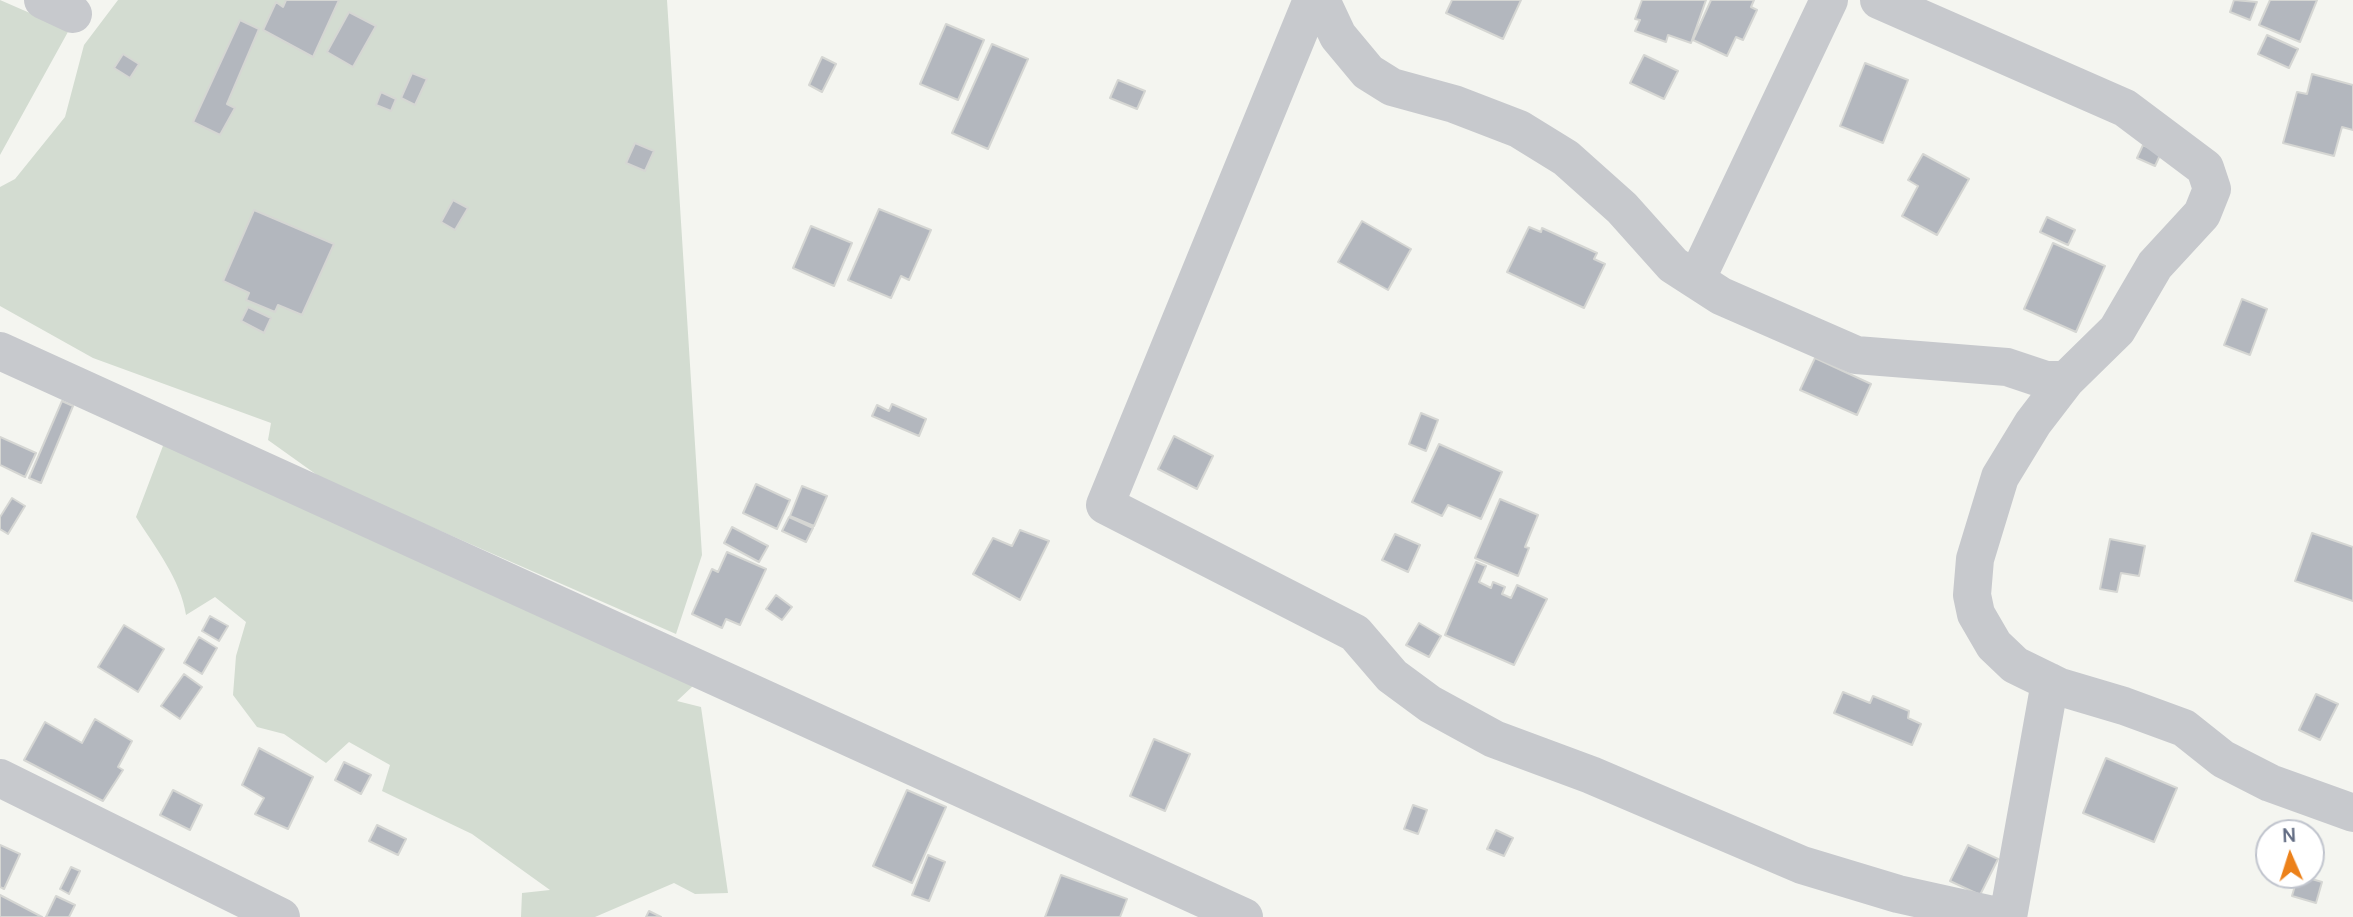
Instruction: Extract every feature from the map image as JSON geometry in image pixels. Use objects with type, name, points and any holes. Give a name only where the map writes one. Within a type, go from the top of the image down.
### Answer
[{"type":"street","points":[[1312,0],[1105,505],[1355,633],[1392,676],[1430,704],[1493,738],[1591,775],[1802,865],[1898,894],[2002,917]]},
{"type":"street","points":[[1321,0],[1338,36],[1368,72],[1392,87],[1454,104],[1519,129],[1566,158],[1622,208],[1673,265],[1721,296],[1856,355],[2007,367],[2046,380],[2066,380]]},
{"type":"street","points":[[1696,280],[1829,0]]},
{"type":"street","points":[[1879,0],[2125,108],[2206,168],[2212,189],[2202,214],[2155,265],[2117,330],[2066,380],[2033,423],[2000,477],[1975,559],[1972,595],[1976,614],[1994,645],[2015,665],[2050,682],[2184,728],[2223,758],[2270,783],[2353,813]]},
{"type":"street","points":[[0,351],[1244,917]]},
{"type":"street","points":[[2008,917],[2050,682]]},
{"type":"street","points":[[0,778],[281,917]]},
{"type":"shaded area","points":[[0,0],[69,30],[0,155]]},
{"type":"shaded area","points":[[118,0],[667,0],[702,555],[676,634],[324,480],[268,440],[271,423],[93,358],[0,306],[0,187],[15,179],[65,117],[84,45]]},
{"type":"shaded area","points":[[169,430],[710,670],[677,701],[701,707],[728,893],[695,894],[674,883],[595,917],[521,917],[522,893],[550,890],[472,834],[382,791],[390,765],[349,742],[326,763],[284,734],[257,727],[233,695],[236,656],[246,622],[215,597],[186,615],[173,577],[136,517]]},
{"type":"building","points":[[286,0],[339,0],[313,57],[263,30],[276,2],[283,7]]},
{"type":"building","points":[[1452,0],[1521,0],[1503,39],[1446,13]]},
{"type":"building","points":[[1642,0],[1706,0],[1691,43],[1668,35],[1666,42],[1635,31],[1640,20],[1635,19]]},
{"type":"building","points":[[1711,0],[1754,0],[1751,7],[1757,10],[1743,40],[1736,37],[1727,56],[1693,40]]},
{"type":"building","points":[[2234,0],[2257,2],[2250,20],[2230,12]]},
{"type":"building","points":[[2270,0],[2317,0],[2300,42],[2259,25]]},
{"type":"building","points":[[349,12],[376,26],[353,67],[327,52]]},
{"type":"building","points":[[240,20],[259,29],[227,104],[235,108],[220,135],[193,122]]},
{"type":"building","points":[[946,24],[984,40],[958,100],[920,84]]},
{"type":"building","points":[[2267,35],[2298,49],[2289,68],[2258,54]]},
{"type":"building","points":[[992,44],[1028,59],[988,149],[952,133]]},
{"type":"building","points":[[123,54],[139,64],[130,78],[114,68]]},
{"type":"building","points":[[1644,55],[1678,71],[1664,99],[1630,83]]},
{"type":"building","points":[[822,57],[836,64],[822,92],[809,85]]},
{"type":"building","points":[[1865,63],[1908,80],[1883,143],[1840,126]]},
{"type":"building","points":[[412,73],[427,79],[415,105],[401,98]]},
{"type":"building","points":[[2312,74],[2353,85],[2353,130],[2342,127],[2334,156],[2283,143],[2297,92],[2307,94]]},
{"type":"building","points":[[1118,80],[1145,91],[1137,109],[1110,98]]},
{"type":"building","points":[[381,92],[396,99],[391,111],[376,105]]},
{"type":"building","points":[[635,143],[654,151],[645,171],[626,163]]},
{"type":"building","points":[[2143,145],[2161,153],[2155,166],[2137,158]]},
{"type":"building","points":[[1923,154],[1969,179],[1937,235],[1902,216],[1918,186],[1908,180]]},
{"type":"building","points":[[453,200],[468,208],[455,230],[441,222]]},
{"type":"building","points":[[879,209],[931,230],[909,280],[901,276],[891,298],[848,280]]},
{"type":"building","points":[[254,210],[334,244],[302,315],[278,305],[275,312],[246,300],[249,293],[223,281]]},
{"type":"building","points":[[2047,217],[2075,230],[2068,245],[2040,232]]},
{"type":"building","points":[[1362,221],[1411,249],[1388,290],[1338,262]]},
{"type":"building","points":[[811,226],[852,243],[834,286],[793,268]]},
{"type":"building","points":[[1529,227],[1541,232],[1542,228],[1597,253],[1594,259],[1605,264],[1584,308],[1507,272]]},
{"type":"building","points":[[2053,243],[2105,266],[2076,332],[2024,309]]},
{"type":"building","points":[[2242,299],[2267,309],[2250,355],[2224,345]]},
{"type":"building","points":[[248,307],[271,318],[264,333],[241,321]]},
{"type":"building","points":[[1815,358],[1871,384],[1857,415],[1800,390]]},
{"type":"building","points":[[62,401],[73,406],[41,483],[29,478]]},
{"type":"building","points":[[892,404],[926,419],[919,436],[872,416],[877,405],[889,411]]},
{"type":"building","points":[[1421,413],[1438,420],[1426,451],[1409,444]]},
{"type":"building","points":[[1174,436],[1213,456],[1197,489],[1158,469]]},
{"type":"building","points":[[0,437],[36,453],[25,477],[0,465]]},
{"type":"building","points":[[1439,444],[1502,472],[1481,519],[1448,505],[1442,516],[1412,502]]},
{"type":"building","points":[[756,484],[790,500],[777,529],[743,513]]},
{"type":"building","points":[[802,486],[827,496],[814,526],[790,516]]},
{"type":"building","points":[[12,498],[25,506],[8,534],[0,529],[0,517]]},
{"type":"building","points":[[1500,499],[1538,515],[1525,547],[1529,548],[1518,576],[1475,558]]},
{"type":"building","points":[[789,517],[813,528],[806,542],[782,531]]},
{"type":"building","points":[[732,527],[768,546],[759,562],[724,543]]},
{"type":"building","points":[[1020,530],[1049,541],[1020,600],[973,574],[993,538],[1012,546]]},
{"type":"building","points":[[2312,533],[2353,547],[2353,601],[2295,581]]},
{"type":"building","points":[[1395,534],[1420,545],[1408,572],[1382,560]]},
{"type":"building","points":[[2110,539],[2145,546],[2139,576],[2121,573],[2117,592],[2100,589]]},
{"type":"building","points":[[727,552],[766,569],[740,625],[726,619],[722,628],[692,614],[712,569],[718,572]]},
{"type":"building","points":[[1476,562],[1486,566],[1479,582],[1491,588],[1493,582],[1505,587],[1502,594],[1511,598],[1517,585],[1547,599],[1514,665],[1445,635]]},
{"type":"building","points":[[776,595],[792,607],[782,620],[766,609]]},
{"type":"building","points":[[210,616],[228,626],[219,641],[202,631]]},
{"type":"building","points":[[1419,623],[1441,636],[1429,657],[1406,645]]},
{"type":"building","points":[[124,625],[164,649],[138,692],[98,667]]},
{"type":"building","points":[[199,637],[217,648],[202,674],[184,663]]},
{"type":"building","points":[[184,674],[202,687],[180,719],[161,706]]},
{"type":"building","points":[[1843,692],[1870,703],[1873,696],[1909,711],[1908,718],[1921,724],[1912,745],[1834,713]]},
{"type":"building","points":[[2316,694],[2338,704],[2320,740],[2299,730]]},
{"type":"building","points":[[95,719],[132,741],[118,767],[123,770],[103,801],[24,760],[45,722],[82,743]]},
{"type":"building","points":[[1154,739],[1190,754],[1165,811],[1130,796]]},
{"type":"building","points":[[259,748],[313,777],[288,829],[255,814],[264,798],[242,785]]},
{"type":"building","points":[[2106,758],[2177,788],[2154,842],[2083,813]]},
{"type":"building","points":[[344,762],[371,775],[361,794],[335,780]]},
{"type":"building","points":[[173,790],[202,805],[190,830],[160,815]]},
{"type":"building","points":[[907,790],[946,807],[912,883],[873,866]]},
{"type":"building","points":[[1413,805],[1427,810],[1418,834],[1404,829]]},
{"type":"building","points":[[377,825],[406,839],[398,855],[369,841]]},
{"type":"building","points":[[1496,830],[1513,838],[1504,856],[1487,849]]},
{"type":"building","points":[[0,845],[20,854],[4,889],[0,887]]},
{"type":"building","points":[[1968,845],[1998,859],[1980,895],[1950,881]]},
{"type":"building","points":[[928,855],[945,862],[929,901],[912,895]]},
{"type":"building","points":[[71,867],[80,871],[69,894],[60,889]]},
{"type":"building","points":[[1061,875],[1127,899],[1120,917],[1045,917]]},
{"type":"building","points":[[2294,889],[2320,889],[2316,903],[2292,896]]},
{"type":"building","points":[[0,895],[42,917],[0,917]]},
{"type":"building","points":[[56,896],[75,905],[69,917],[46,917]]},
{"type":"building","points":[[649,911],[661,917],[646,917]]}]
